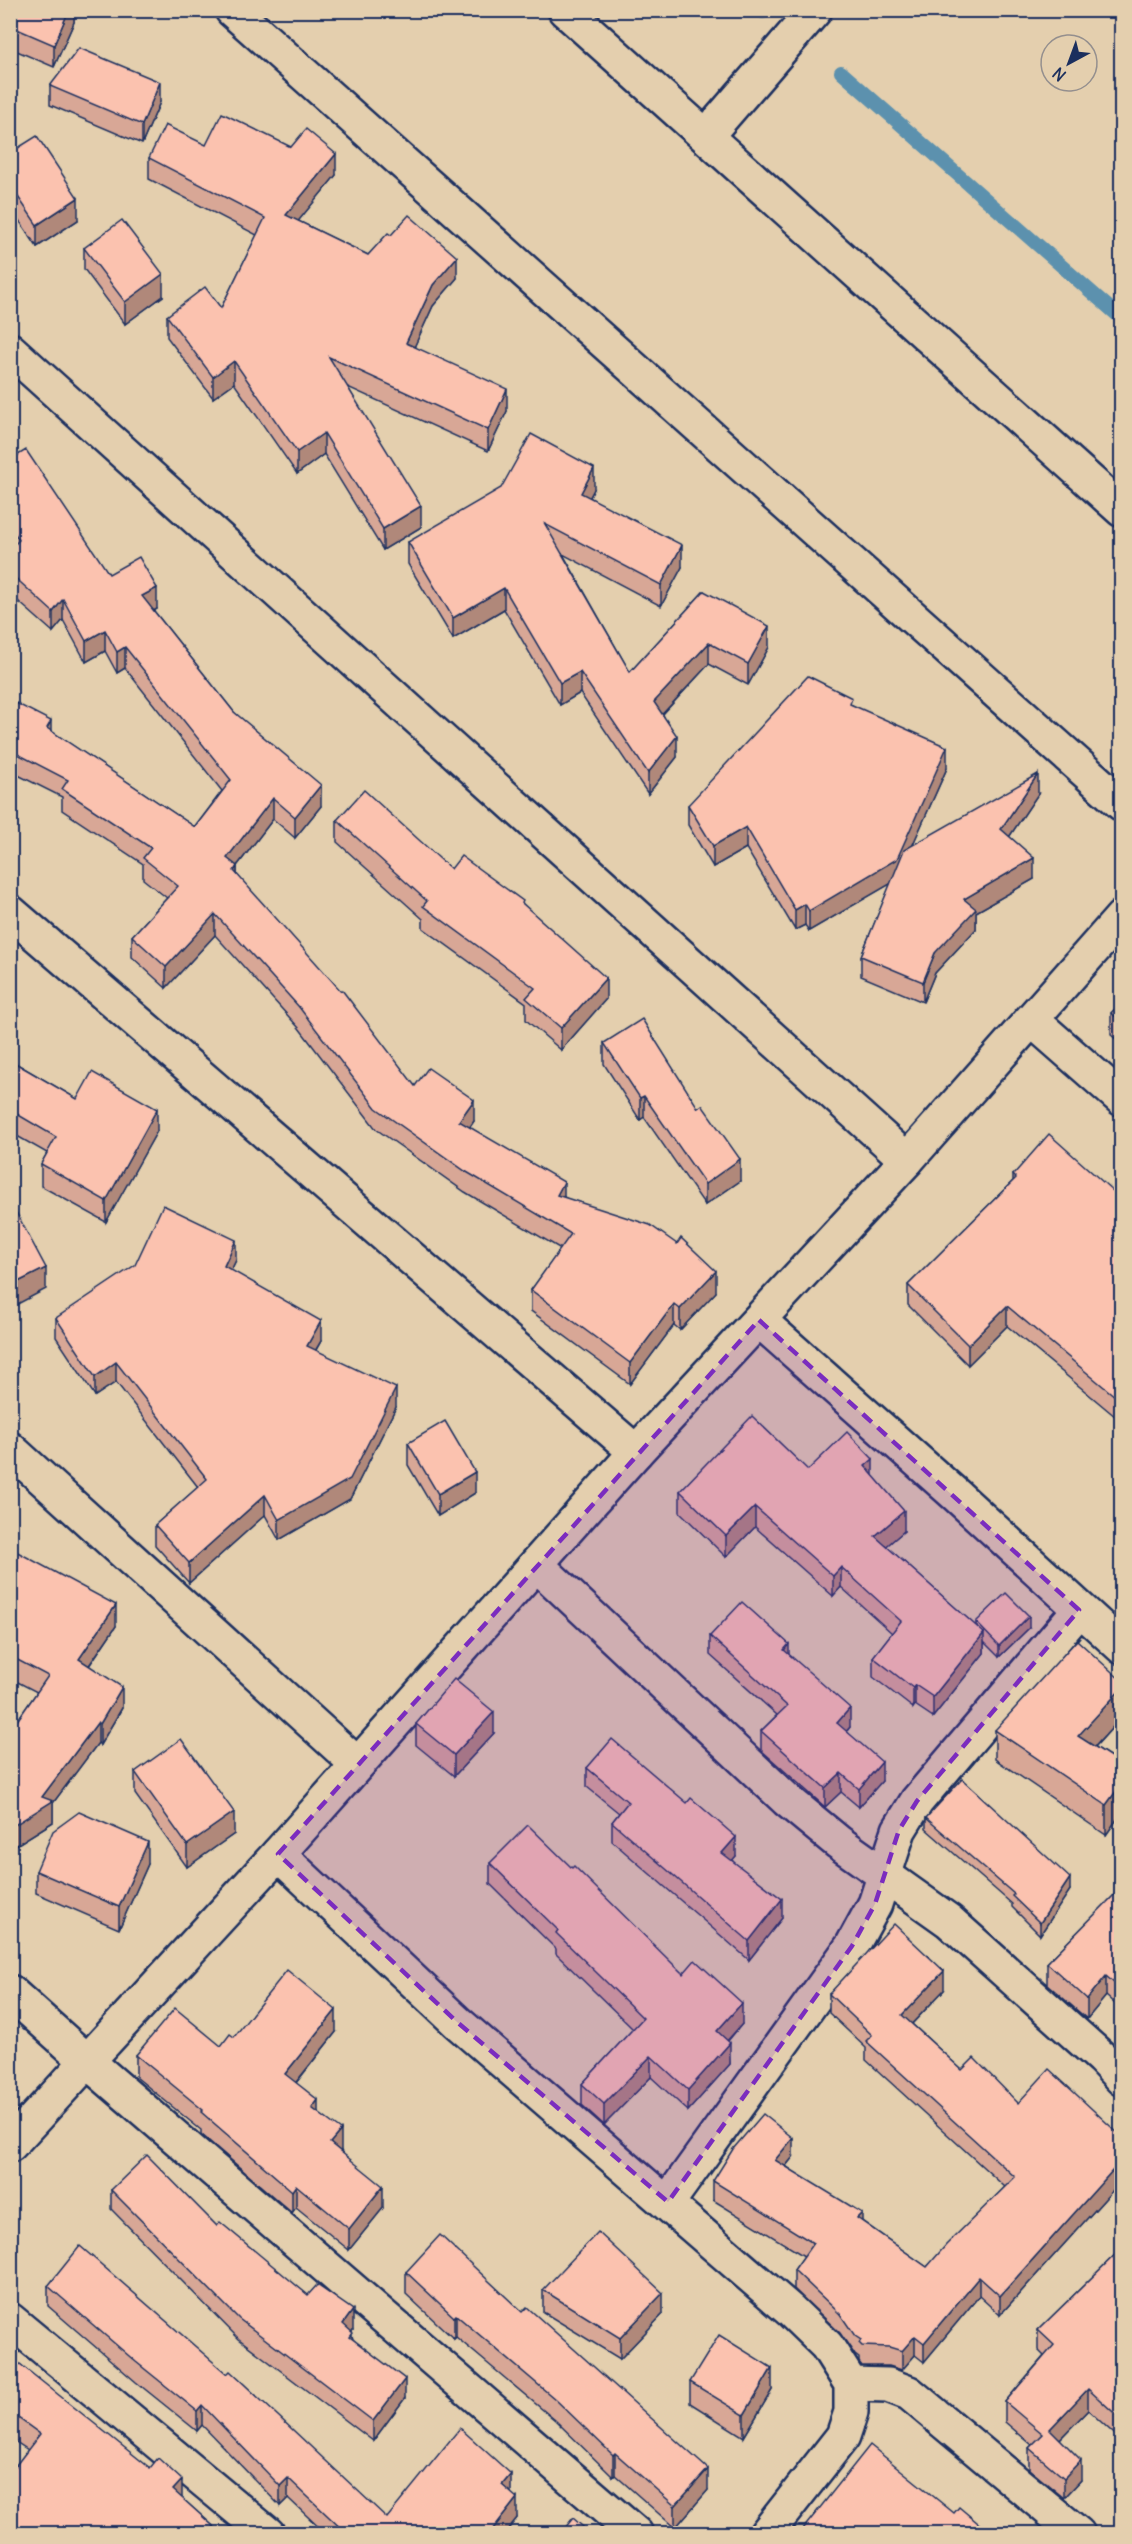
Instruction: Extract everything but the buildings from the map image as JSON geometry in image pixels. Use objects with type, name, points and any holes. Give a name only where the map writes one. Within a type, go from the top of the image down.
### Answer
[{"type":"street","points":[[232,10],[1122,804]]},
{"type":"street","points":[[565,10],[1122,510]]},
{"type":"street","points":[[706,136],[815,10]]},
{"type":"street","points":[[10,350],[907,1160]]},
{"type":"street","points":[[10,912],[636,1452]]},
{"type":"street","points":[[10,2145],[278,1854],[636,1452],[907,1160],[1122,917]]},
{"type":"street","points":[[1032,1020],[1122,1100]]},
{"type":"street","points":[[759,1320],[956,1495],[1122,1647]]},
{"type":"street","points":[[10,1449],[357,1764]]},
{"type":"street","points":[[537,1565],[787,1800],[838,1842],[949,1921],[1102,2058],[1122,2079]]},
{"type":"street","points":[[668,2202],[852,1946],[875,1904],[899,1830],[917,1801],[1079,1610]]},
{"type":"street","points":[[278,1854],[457,2022],[668,2202],[827,2346],[851,2384],[851,2412],[843,2436],[766,2534]]},
{"type":"street","points":[[10,1992],[636,2534]]},
{"type":"street","points":[[10,2320],[268,2534]]},
{"type":"street","points":[[851,2384],[888,2385],[909,2393],[1078,2534]]},
{"type":"highlighted area","points":[[759,1320],[1079,1610],[917,1801],[899,1830],[875,1904],[852,1946],[668,2202],[457,2022],[278,1854]]},
{"type":"waterway","points":[[841,72],[1122,319]]}]
